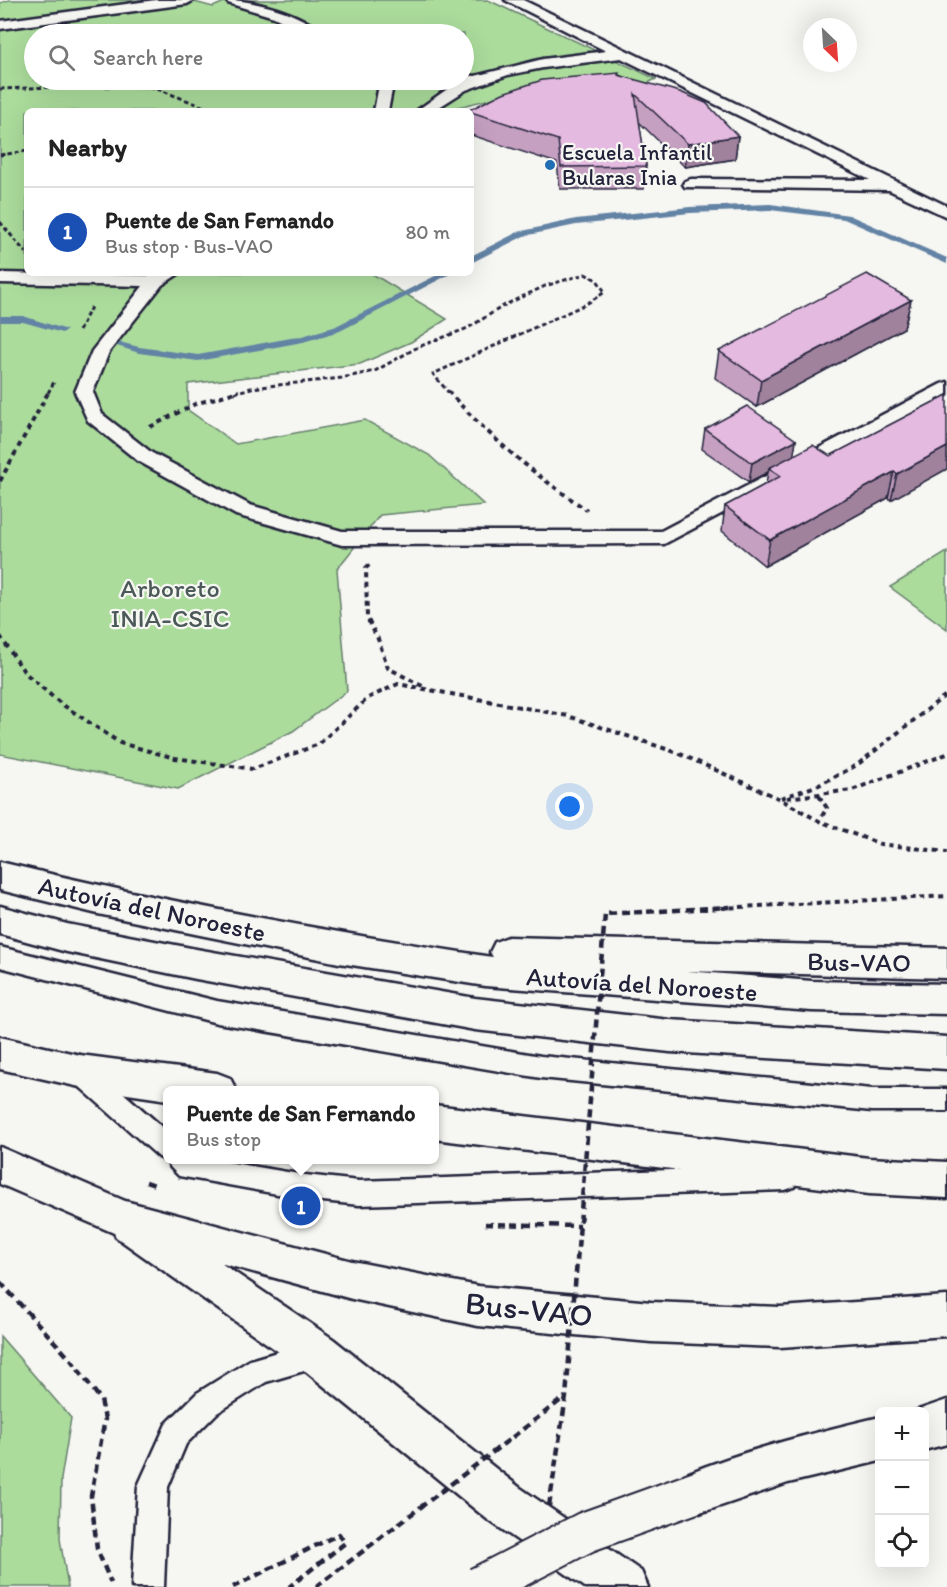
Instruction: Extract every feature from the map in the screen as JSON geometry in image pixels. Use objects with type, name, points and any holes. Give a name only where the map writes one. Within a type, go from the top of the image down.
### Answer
[{"type":"main road","name":"Autovía del Noroeste","points":[[0,876],[98,900],[339,948],[485,971],[812,996],[947,999]]},
{"type":"main road","name":"Autovía del Noroeste","points":[[0,920],[67,938],[196,964],[475,1014],[670,1036],[947,1053]]},
{"type":"main road","name":"Autovía del Noroeste","points":[[196,964],[339,948]]},
{"type":"main road","name":"Bus-VAO","points":[[339,948],[947,963]]},
{"type":"main road","points":[[0,1053],[80,1071],[188,1086]]},
{"type":"main road","points":[[439,1122],[869,1176],[947,1180]]},
{"type":"main road","points":[[0,1165],[121,1218],[318,1353],[503,1503],[625,1587]]},
{"type":"main road","name":"Bus-VAO","points":[[121,1218],[352,1280],[478,1306],[651,1322],[780,1327],[947,1316]]},
{"type":"main road","points":[[929,1427],[947,1422]]},
{"type":"main road","points":[[479,1587],[586,1532],[788,1461],[875,1440]]},
{"type":"lane","points":[[0,26],[186,0]]},
{"type":"lane","points":[[233,0],[279,14],[297,24]]},
{"type":"lane","points":[[512,0],[947,212]]},
{"type":"lane","points":[[474,82],[567,60],[622,54]]},
{"type":"lane","points":[[474,79],[484,78]]},
{"type":"lane","points":[[382,108],[385,90]]},
{"type":"lane","points":[[428,108],[456,90]]},
{"type":"lane","points":[[691,184],[892,185]]},
{"type":"lane","points":[[0,278],[104,280],[164,277]]},
{"type":"lane","points":[[164,277],[101,351],[84,392],[94,417],[145,457],[243,510],[342,538],[664,537],[947,388]]},
{"type":"lane","points":[[0,957],[217,1012],[541,1067],[872,1100],[947,1101]]},
{"type":"lane","points":[[80,1071],[163,1145]]},
{"type":"lane","points":[[185,1164],[188,1167],[305,1187],[359,1193],[869,1176]]},
{"type":"lane","points":[[148,1587],[153,1486],[176,1434],[207,1403],[260,1370],[318,1353]]},
{"type":"path","points":[[0,89],[24,88]]},
{"type":"path","points":[[160,90],[207,108]]},
{"type":"path","points":[[0,155],[24,151]]},
{"type":"path","points":[[0,222],[24,250]]},
{"type":"path","points":[[0,230],[8,230]]},
{"type":"path","points":[[135,449],[153,424],[195,404],[251,388],[342,378],[375,370],[418,347],[468,328],[505,305],[545,286],[585,274],[597,280],[605,292],[586,304],[433,374],[462,409],[490,437],[573,501],[631,538]]},
{"type":"path","points":[[75,341],[104,280]]},
{"type":"path","points":[[0,481],[60,371]]},
{"type":"path","points":[[0,473],[5,471]]},
{"type":"path","points":[[385,538],[366,568],[367,618],[378,639],[388,668],[429,690]]},
{"type":"path","points":[[0,636],[25,673],[60,703],[120,743],[176,758],[253,769],[319,744],[368,698],[398,684],[568,716],[678,753],[780,799],[819,821],[880,844],[947,852]]},
{"type":"path","points":[[780,799],[824,783],[853,766],[910,726],[947,694]]},
{"type":"path","points":[[780,799],[852,790],[947,754]]},
{"type":"path","points":[[819,795],[827,808],[819,821]]},
{"type":"path","points":[[549,1509],[566,1397],[605,914],[947,896]]},
{"type":"path","points":[[0,1282],[71,1359],[92,1384],[101,1400],[105,1419],[91,1496],[97,1549],[111,1587]]},
{"type":"path","points":[[316,1587],[566,1397]]},
{"type":"path","points":[[233,1587],[339,1534],[345,1543],[289,1587]]},
{"type":"green space","name":"Arboreto INIA-CSIC","points":[[9,0],[187,0],[213,7],[229,0],[488,0],[656,79],[629,92],[539,87],[454,108],[24,108],[24,276],[376,276],[447,319],[411,342],[360,364],[188,384],[188,410],[236,444],[365,420],[429,455],[484,505],[380,515],[337,569],[347,691],[293,731],[178,789],[0,754],[0,3]]},
{"type":"green space","points":[[947,552],[947,629],[890,587]]},
{"type":"green space","points":[[0,1336],[71,1418],[61,1479],[60,1539],[68,1587],[0,1587]]},
{"type":"building","points":[[619,73],[618,75],[680,92],[706,103],[738,136],[688,144],[635,94],[646,166],[561,167],[558,140],[474,113],[473,108],[503,93],[542,80]]},
{"type":"building","points":[[867,274],[911,300],[761,380],[719,351]]},
{"type":"building","points":[[947,395],[947,447],[897,474],[894,472],[770,540],[725,506],[781,476],[769,468],[813,445],[830,456]]},
{"type":"building","points":[[747,406],[796,440],[752,463],[705,429]]},
{"type":"waterway","points":[[474,258],[521,234],[576,222],[690,210],[770,207],[846,217],[947,261]]},
{"type":"waterway","points":[[119,345],[198,358],[303,339],[337,329],[442,276]]},
{"type":"waterway","points":[[0,319],[23,319],[62,330]]},
{"type":"place","name":"Escuela Infantil Bularas Inia","points":[[550,165]]},
{"type":"place","name":"Puente de San Fernando","points":[[301,1206]]}]
